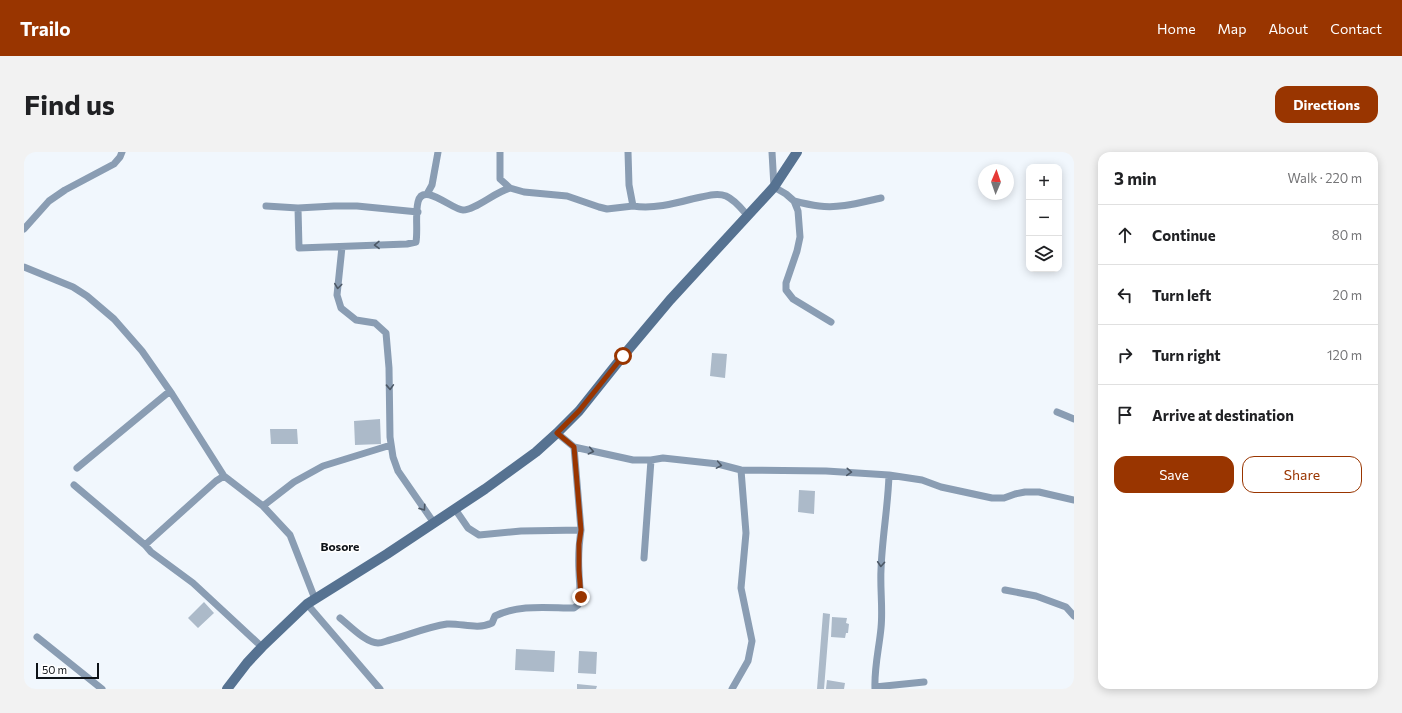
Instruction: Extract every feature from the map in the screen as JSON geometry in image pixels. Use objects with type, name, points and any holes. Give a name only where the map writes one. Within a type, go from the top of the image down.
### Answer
[{"type":"street","points":[[24,229],[49,201],[65,190],[114,164],[122,152]]},
{"type":"street","points":[[427,194],[432,185],[438,152]]},
{"type":"street","points":[[500,152],[500,179],[510,188],[524,192],[567,196],[607,209],[633,206],[645,208],[713,195],[725,196],[734,200],[747,215]]},
{"type":"street","points":[[628,152],[633,206]]},
{"type":"street","points":[[772,152],[774,187]]},
{"type":"street","points":[[227,689],[262,647],[311,601],[455,509],[516,467],[557,433],[579,411],[670,300],[774,187],[797,152]]},
{"type":"street","points":[[774,187],[794,201],[798,211],[800,237],[797,251],[786,283],[786,290],[793,299],[831,322]]},
{"type":"street","points":[[298,208],[299,248],[408,244],[416,242],[418,232],[418,201],[421,196],[427,194],[436,196],[455,208],[462,210],[469,209],[493,195],[510,188]]},
{"type":"street","points":[[794,201],[831,207],[881,198]]},
{"type":"street","points":[[266,206],[298,208],[357,206],[418,212]]},
{"type":"street","points":[[342,247],[337,295],[341,308],[356,320],[375,323],[386,333],[390,387],[391,445],[393,457],[398,472],[434,523]]},
{"type":"street","points":[[24,267],[73,287],[88,296],[102,307],[142,351],[170,391],[224,476],[263,506],[290,535],[311,601],[380,689]]},
{"type":"street","points":[[77,468],[170,391]]},
{"type":"street","points":[[1057,412],[1074,419]]},
{"type":"street","points":[[557,433],[574,447],[633,460],[663,458],[718,464],[741,470],[826,471],[889,475],[922,480],[940,487],[992,498],[1004,498],[1025,492],[1039,492],[1074,500]]},
{"type":"street","points":[[263,506],[294,482],[323,466],[391,445]]},
{"type":"street","points":[[340,618],[367,640],[378,643],[410,635],[429,627],[449,624],[486,626],[492,623],[495,616],[505,611],[522,608],[574,608],[578,605],[581,597],[579,544],[581,530],[574,447]]},
{"type":"street","points":[[644,558],[651,460]]},
{"type":"street","points":[[732,689],[748,661],[752,641],[741,588],[746,533],[741,470]]},
{"type":"street","points":[[889,475],[888,499],[884,518],[880,572],[881,627],[874,676],[875,688],[924,682]]},
{"type":"street","points":[[145,545],[216,481],[224,476]]},
{"type":"street","points":[[74,485],[145,545],[151,552],[193,583],[262,647]]},
{"type":"street","points":[[455,509],[468,528],[480,535],[521,531],[581,530]]},
{"type":"street","points":[[1005,590],[1036,596],[1066,607],[1074,616]]},
{"type":"street","points":[[37,637],[100,688]]},
{"type":"building","points":[[712,353],[727,354],[725,378],[710,376]]},
{"type":"building","points":[[380,419],[381,444],[355,445],[354,421]]},
{"type":"building","points":[[270,429],[297,429],[298,444],[271,444]]},
{"type":"building","points":[[799,490],[815,491],[814,514],[798,512]]},
{"type":"building","points":[[204,602],[214,613],[198,628],[188,618]]},
{"type":"building","points":[[823,613],[830,614],[824,689],[817,689]]},
{"type":"building","points":[[832,617],[847,618],[846,623],[849,624],[848,633],[846,633],[845,638],[831,637]]},
{"type":"building","points":[[516,649],[555,651],[554,672],[515,670]]},
{"type":"building","points":[[579,651],[597,652],[596,674],[578,673]]},
{"type":"building","points":[[827,680],[845,683],[844,689],[826,689]]},
{"type":"building","points":[[577,684],[597,686],[596,689],[577,689]]},
{"type":"district","name":"Bosore","points":[[340,547]]},
{"type":"route","points":[[581,597],[579,544],[581,530],[574,447],[557,433],[579,411],[623,356]]}]
